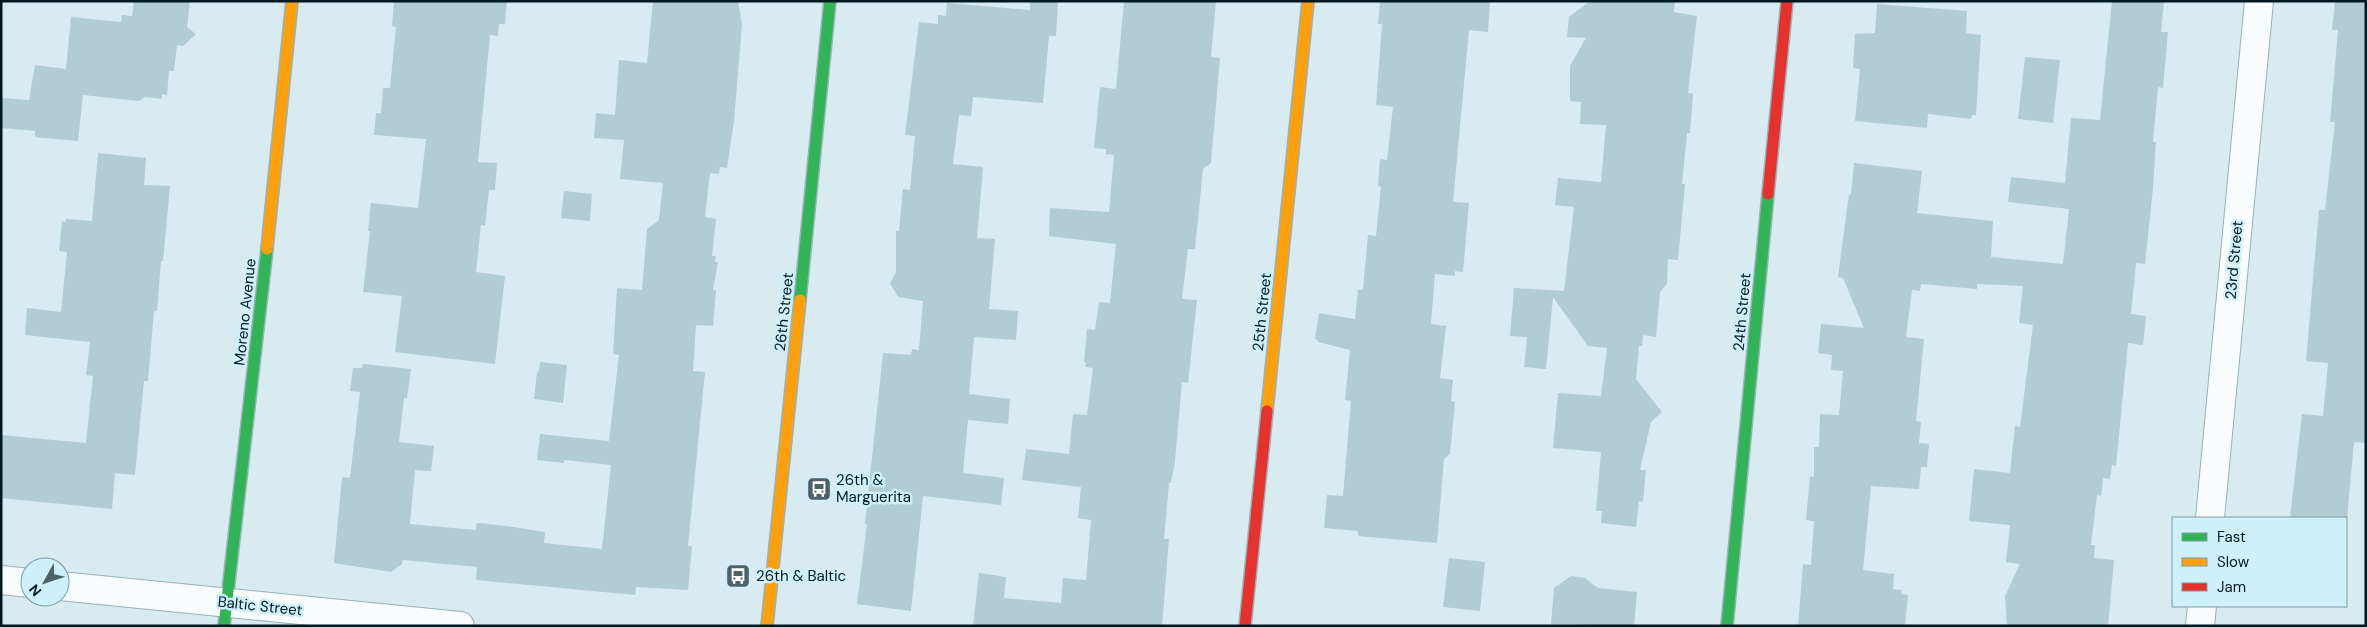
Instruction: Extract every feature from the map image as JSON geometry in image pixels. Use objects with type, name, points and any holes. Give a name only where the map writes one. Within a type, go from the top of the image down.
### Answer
[{"type":"street","name":"Moreno Avenue","points":[[225,614],[257,350],[292,1]]},
{"type":"street","name":"26th Street","points":[[767,626],[830,1]]},
{"type":"street","name":"25th Street","points":[[1245,626],[1308,1]]},
{"type":"street","name":"24th Street","points":[[1728,626],[1787,1]]},
{"type":"street","name":"23rd Street","points":[[2210,517],[2259,1]]},
{"type":"street","points":[[1,580],[20,581]]},
{"type":"street","name":"Baltic Street","points":[[70,588],[225,614],[460,626]]},
{"type":"street","points":[[2200,626],[2202,607]]},
{"type":"building","points":[[134,1],[190,1],[187,27],[196,34],[183,46],[177,45],[174,71],[169,71],[167,95],[162,94],[162,99],[145,97],[139,101],[83,95],[78,141],[35,137],[35,131],[1,128],[1,98],[29,100],[35,65],[66,69],[71,17],[121,22],[122,15],[132,16]]},
{"type":"building","points":[[394,1],[507,1],[505,24],[499,24],[498,36],[490,35],[478,162],[497,163],[495,190],[489,190],[485,226],[481,225],[476,272],[505,276],[495,364],[395,352],[402,296],[363,292],[370,231],[368,231],[371,203],[418,208],[426,139],[374,135],[376,113],[381,113],[383,88],[390,88],[396,27],[392,26]]},
{"type":"building","points":[[653,1],[738,1],[742,24],[734,121],[727,168],[720,167],[719,174],[710,173],[705,217],[716,219],[712,256],[716,256],[715,262],[718,262],[713,290],[716,290],[713,326],[696,325],[693,371],[705,372],[688,546],[692,546],[688,590],[636,587],[635,595],[476,580],[477,567],[403,560],[402,564],[391,572],[334,563],[342,477],[350,478],[360,392],[350,391],[353,368],[362,368],[363,364],[411,369],[407,398],[404,398],[399,442],[434,446],[431,471],[415,470],[410,524],[476,530],[476,524],[479,523],[506,526],[545,532],[544,543],[602,549],[611,465],[564,460],[564,463],[537,460],[540,434],[609,441],[619,355],[613,354],[617,288],[642,290],[647,229],[659,220],[663,183],[620,179],[624,140],[594,138],[596,113],[615,115],[619,60],[647,63]]},
{"type":"building","points":[[1030,1],[1058,1],[1056,36],[1049,36],[1043,103],[973,97],[971,116],[959,115],[953,164],[983,167],[977,238],[995,239],[989,309],[1018,311],[1016,340],[974,337],[969,394],[1010,399],[1008,424],[968,420],[963,473],[1004,478],[1001,505],[923,496],[911,611],[857,604],[867,524],[865,524],[883,353],[911,355],[912,349],[919,350],[923,301],[898,297],[890,283],[896,273],[896,231],[899,231],[903,189],[910,190],[915,136],[905,135],[919,22],[938,24],[938,15],[946,16],[947,3],[1030,10]]},
{"type":"building","points":[[1124,1],[1216,1],[1211,57],[1220,58],[1211,163],[1203,169],[1195,249],[1188,249],[1182,299],[1197,300],[1188,383],[1182,382],[1175,461],[1171,483],[1169,483],[1164,539],[1169,539],[1162,626],[973,626],[979,573],[1006,577],[1004,598],[1061,603],[1063,578],[1086,580],[1091,520],[1078,518],[1081,487],[1022,480],[1026,449],[1069,454],[1073,414],[1087,415],[1093,368],[1085,367],[1086,362],[1084,362],[1087,329],[1095,330],[1099,302],[1110,303],[1116,244],[1049,236],[1050,208],[1109,212],[1114,155],[1106,154],[1106,149],[1094,148],[1100,87],[1116,89]]},
{"type":"building","points":[[1380,1],[1490,1],[1488,32],[1469,30],[1453,202],[1469,203],[1463,272],[1455,271],[1455,276],[1435,274],[1431,324],[1446,326],[1440,378],[1453,380],[1451,401],[1455,402],[1450,454],[1444,459],[1437,543],[1358,536],[1358,531],[1324,528],[1327,495],[1343,496],[1351,401],[1345,400],[1350,350],[1318,342],[1315,339],[1319,313],[1355,319],[1358,290],[1363,290],[1368,235],[1376,236],[1381,187],[1378,186],[1380,159],[1387,160],[1393,107],[1376,105],[1382,24],[1378,24]]},
{"type":"building","points":[[1590,1],[1675,1],[1674,12],[1697,16],[1688,93],[1693,94],[1690,133],[1687,133],[1682,184],[1685,184],[1678,260],[1668,259],[1667,284],[1660,292],[1656,337],[1643,335],[1642,346],[1639,346],[1636,379],[1662,412],[1651,422],[1640,470],[1646,470],[1643,502],[1639,501],[1636,527],[1601,523],[1602,511],[1596,511],[1601,452],[1553,448],[1558,393],[1601,396],[1607,348],[1588,346],[1553,297],[1546,369],[1524,367],[1527,337],[1510,336],[1514,288],[1564,291],[1574,207],[1555,205],[1558,178],[1601,182],[1606,125],[1580,124],[1581,102],[1570,101],[1570,66],[1586,38],[1567,37],[1569,17]]},
{"type":"building","points":[[2112,1],[2164,1],[2161,32],[2168,32],[2163,88],[2158,87],[2153,142],[2156,142],[2153,188],[2145,264],[2136,263],[2131,314],[2146,316],[2143,345],[2128,343],[2116,466],[2112,465],[2110,479],[2103,478],[2101,496],[2097,495],[2091,545],[2095,545],[2094,558],[2114,560],[2108,626],[2007,626],[2005,596],[2020,564],[2006,562],[2010,525],[1969,521],[1974,469],[2010,473],[2015,426],[2020,427],[2033,325],[2019,323],[2023,286],[1977,284],[1977,289],[1921,284],[1920,291],[1912,290],[1906,337],[1924,339],[1916,421],[1921,422],[1919,443],[1929,444],[1927,467],[1921,467],[1919,489],[1871,486],[1863,570],[1894,574],[1893,589],[1902,590],[1901,594],[1908,595],[1905,626],[1798,626],[1803,564],[1811,565],[1814,521],[1806,520],[1810,476],[1814,477],[1814,447],[1819,447],[1820,414],[1839,415],[1843,371],[1831,370],[1832,355],[1818,353],[1821,324],[1864,328],[1843,278],[1838,277],[1854,163],[1922,171],[1917,213],[1993,221],[1991,257],[2063,264],[2069,209],[2008,202],[2011,177],[2065,183],[2071,118],[2100,120]]},
{"type":"building","points":[[2335,1],[2366,1],[2366,443],[2354,442],[2347,518],[2290,517],[2302,414],[2323,416],[2328,363],[2306,361],[2319,210],[2325,210],[2335,122],[2330,122],[2338,30],[2332,30]]},
{"type":"building","points":[[1877,4],[1967,11],[1966,33],[1981,35],[1976,115],[1972,115],[1971,119],[1928,114],[1927,128],[1855,121],[1860,69],[1853,68],[1855,34],[1875,33]]},
{"type":"building","points":[[2025,57],[2060,60],[2053,123],[2018,119]]},
{"type":"building","points":[[98,153],[146,158],[144,185],[170,186],[157,311],[154,311],[148,381],[144,381],[135,475],[115,473],[112,509],[1,498],[1,435],[86,443],[93,376],[86,375],[90,342],[25,335],[27,308],[61,312],[67,252],[59,251],[62,221],[66,222],[66,219],[92,221]]},
{"type":"building","points":[[564,191],[592,194],[590,221],[561,218]]},
{"type":"building","points":[[540,362],[567,365],[563,403],[534,399]]},
{"type":"building","points":[[1449,558],[1485,562],[1480,611],[1443,607]]},
{"type":"building","points":[[1571,576],[1585,578],[1598,588],[1637,592],[1634,626],[1551,624],[1554,588]]},
{"type":"traffic: fast","points":[[800,300],[830,1]]},
{"type":"traffic: fast","points":[[1727,626],[1768,194]]},
{"type":"traffic: fast","points":[[224,626],[267,249]]},
{"type":"traffic: slow","points":[[267,249],[292,1]]},
{"type":"traffic: slow","points":[[1267,411],[1308,1]]},
{"type":"traffic: slow","points":[[767,626],[800,300]]},
{"type":"traffic: jam","points":[[1768,194],[1787,1]]},
{"type":"traffic: jam","points":[[1245,626],[1267,411]]},
{"type":"place","name":"26th & Marguerita","points":[[819,489]]},
{"type":"place","name":"26th & Baltic","points":[[738,576]]}]
